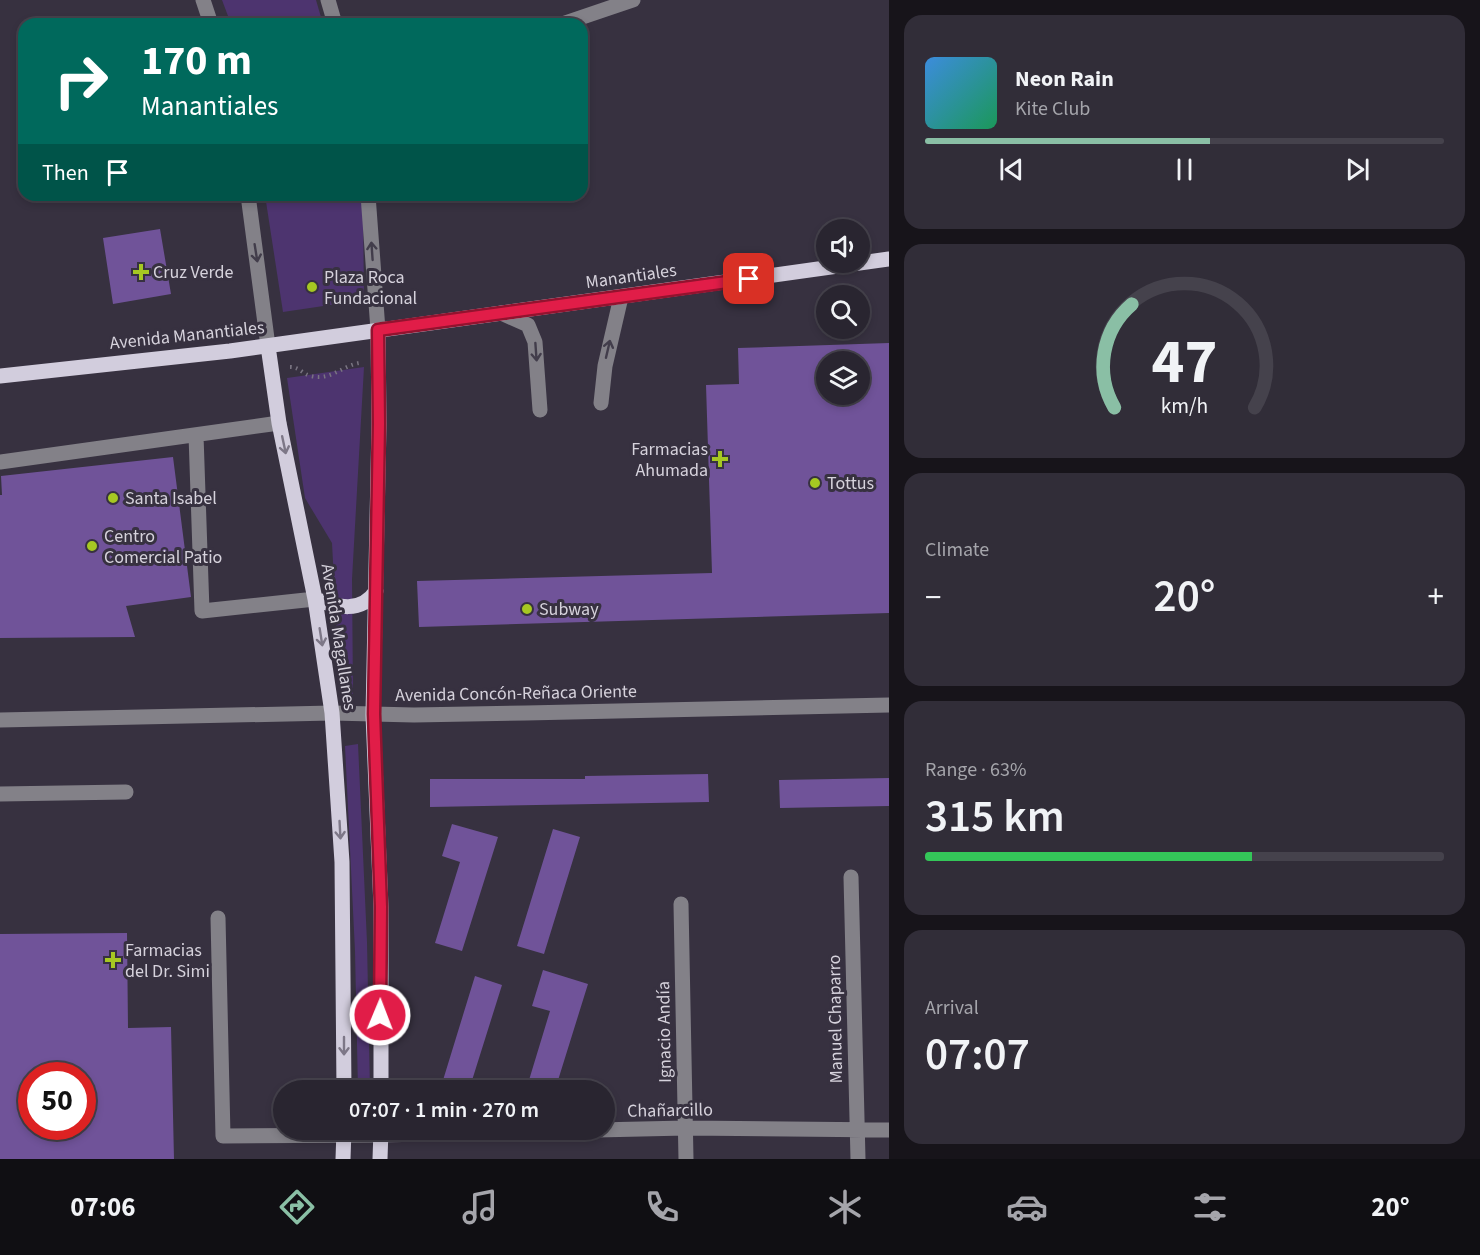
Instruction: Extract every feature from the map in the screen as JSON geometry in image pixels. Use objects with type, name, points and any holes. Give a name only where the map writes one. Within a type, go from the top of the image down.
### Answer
[{"type":"main road","name":"Manantiales","points":[[378,330],[889,259]]},
{"type":"main road","name":"Avenida Manantiales","points":[[0,376],[268,346],[378,330]]},
{"type":"main road","name":"Avenida Magallanes","points":[[378,330],[374,714],[381,907],[381,1080]]},
{"type":"main road","name":"Avenida Magallanes","points":[[268,346],[279,423],[315,599],[332,713],[342,862],[344,1080]]},
{"type":"main road","points":[[315,599],[336,606],[356,607],[371,599],[376,591]]},
{"type":"main road","points":[[343,1159],[344,1140]]},
{"type":"main road","points":[[380,1159],[381,1140]]},
{"type":"street","points":[[203,0],[209,18]]},
{"type":"street","points":[[328,0],[333,18]]},
{"type":"street","points":[[580,18],[633,0]]},
{"type":"street","name":"Avenida Magallanes","points":[[249,201],[268,346]]},
{"type":"street","name":"Avenida Magallanes","points":[[368,201],[378,330]]},
{"type":"street","points":[[601,403],[604,366],[621,297]]},
{"type":"street","points":[[501,314],[528,325],[532,333],[535,342],[540,410]]},
{"type":"street","points":[[0,462],[279,423]]},
{"type":"street","points":[[196,435],[202,611],[315,599]]},
{"type":"street","name":"Avenida Concón-Reñaca Oriente","points":[[0,720],[332,713],[526,713],[889,705]]},
{"type":"street","points":[[0,794],[126,792]]},
{"type":"street","name":"Manuel Chaparro","points":[[851,877],[858,1159]]},
{"type":"street","name":"Ignacio Andía","points":[[681,904],[686,1159]]},
{"type":"street","name":"Chañarcillo","points":[[218,918],[223,1136],[273,1134]]},
{"type":"street","name":"Chañarcillo","points":[[615,1129],[889,1130]]},
{"type":"path","points":[[271,368],[297,367],[310,376],[333,376],[347,365],[379,359]]},
{"type":"shaded area","points":[[222,0],[316,0],[321,18],[229,18]]},
{"type":"shaded area","points":[[266,201],[361,201],[364,300],[283,312]]},
{"type":"shaded area","points":[[364,367],[352,579],[353,694],[340,696],[332,543],[305,498],[287,378]]},
{"type":"shaded area","points":[[358,744],[367,942],[370,1080],[358,1080],[355,951],[345,746]]},
{"type":"building","points":[[160,229],[171,294],[113,304],[103,238]]},
{"type":"building","name":"Tottus","points":[[889,343],[889,613],[419,627],[417,581],[712,573],[706,385],[739,384],[738,348]]},
{"type":"building","name":"Centro Comercial Patio","points":[[173,457],[191,597],[126,606],[135,637],[0,638],[1,476]]},
{"type":"building","points":[[708,774],[709,802],[430,807],[430,779],[585,779],[585,776]]},
{"type":"building","points":[[889,778],[889,806],[780,808],[779,780]]},
{"type":"building","points":[[452,824],[498,837],[462,951],[435,943],[460,862],[442,856]]},
{"type":"building","points":[[553,829],[580,837],[544,954],[517,946]]},
{"type":"building","points":[[127,933],[128,1028],[171,1027],[174,1159],[0,1159],[0,934]]},
{"type":"building","points":[[543,970],[588,984],[558,1080],[529,1080],[550,1011],[532,1006]]},
{"type":"building","points":[[475,976],[502,985],[472,1080],[443,1080]]},
{"type":"place","name":"Cruz Verde","points":[[141,272]]},
{"type":"place","name":"Plaza Roca Fundacional","points":[[312,287]]},
{"type":"place","name":"Farmacias Ahumada","points":[[720,459]]},
{"type":"place","name":"Tottus","points":[[815,483]]},
{"type":"place","name":"Santa Isabel","points":[[113,498]]},
{"type":"place","name":"Centro Comercial Patio","points":[[92,546]]},
{"type":"place","name":"Subway","points":[[527,609]]},
{"type":"place","name":"Farmacias del Dr. Simi","points":[[113,960]]},
{"type":"route","points":[[380,1015],[381,907],[374,714],[379,424],[378,330],[749,279]]}]
